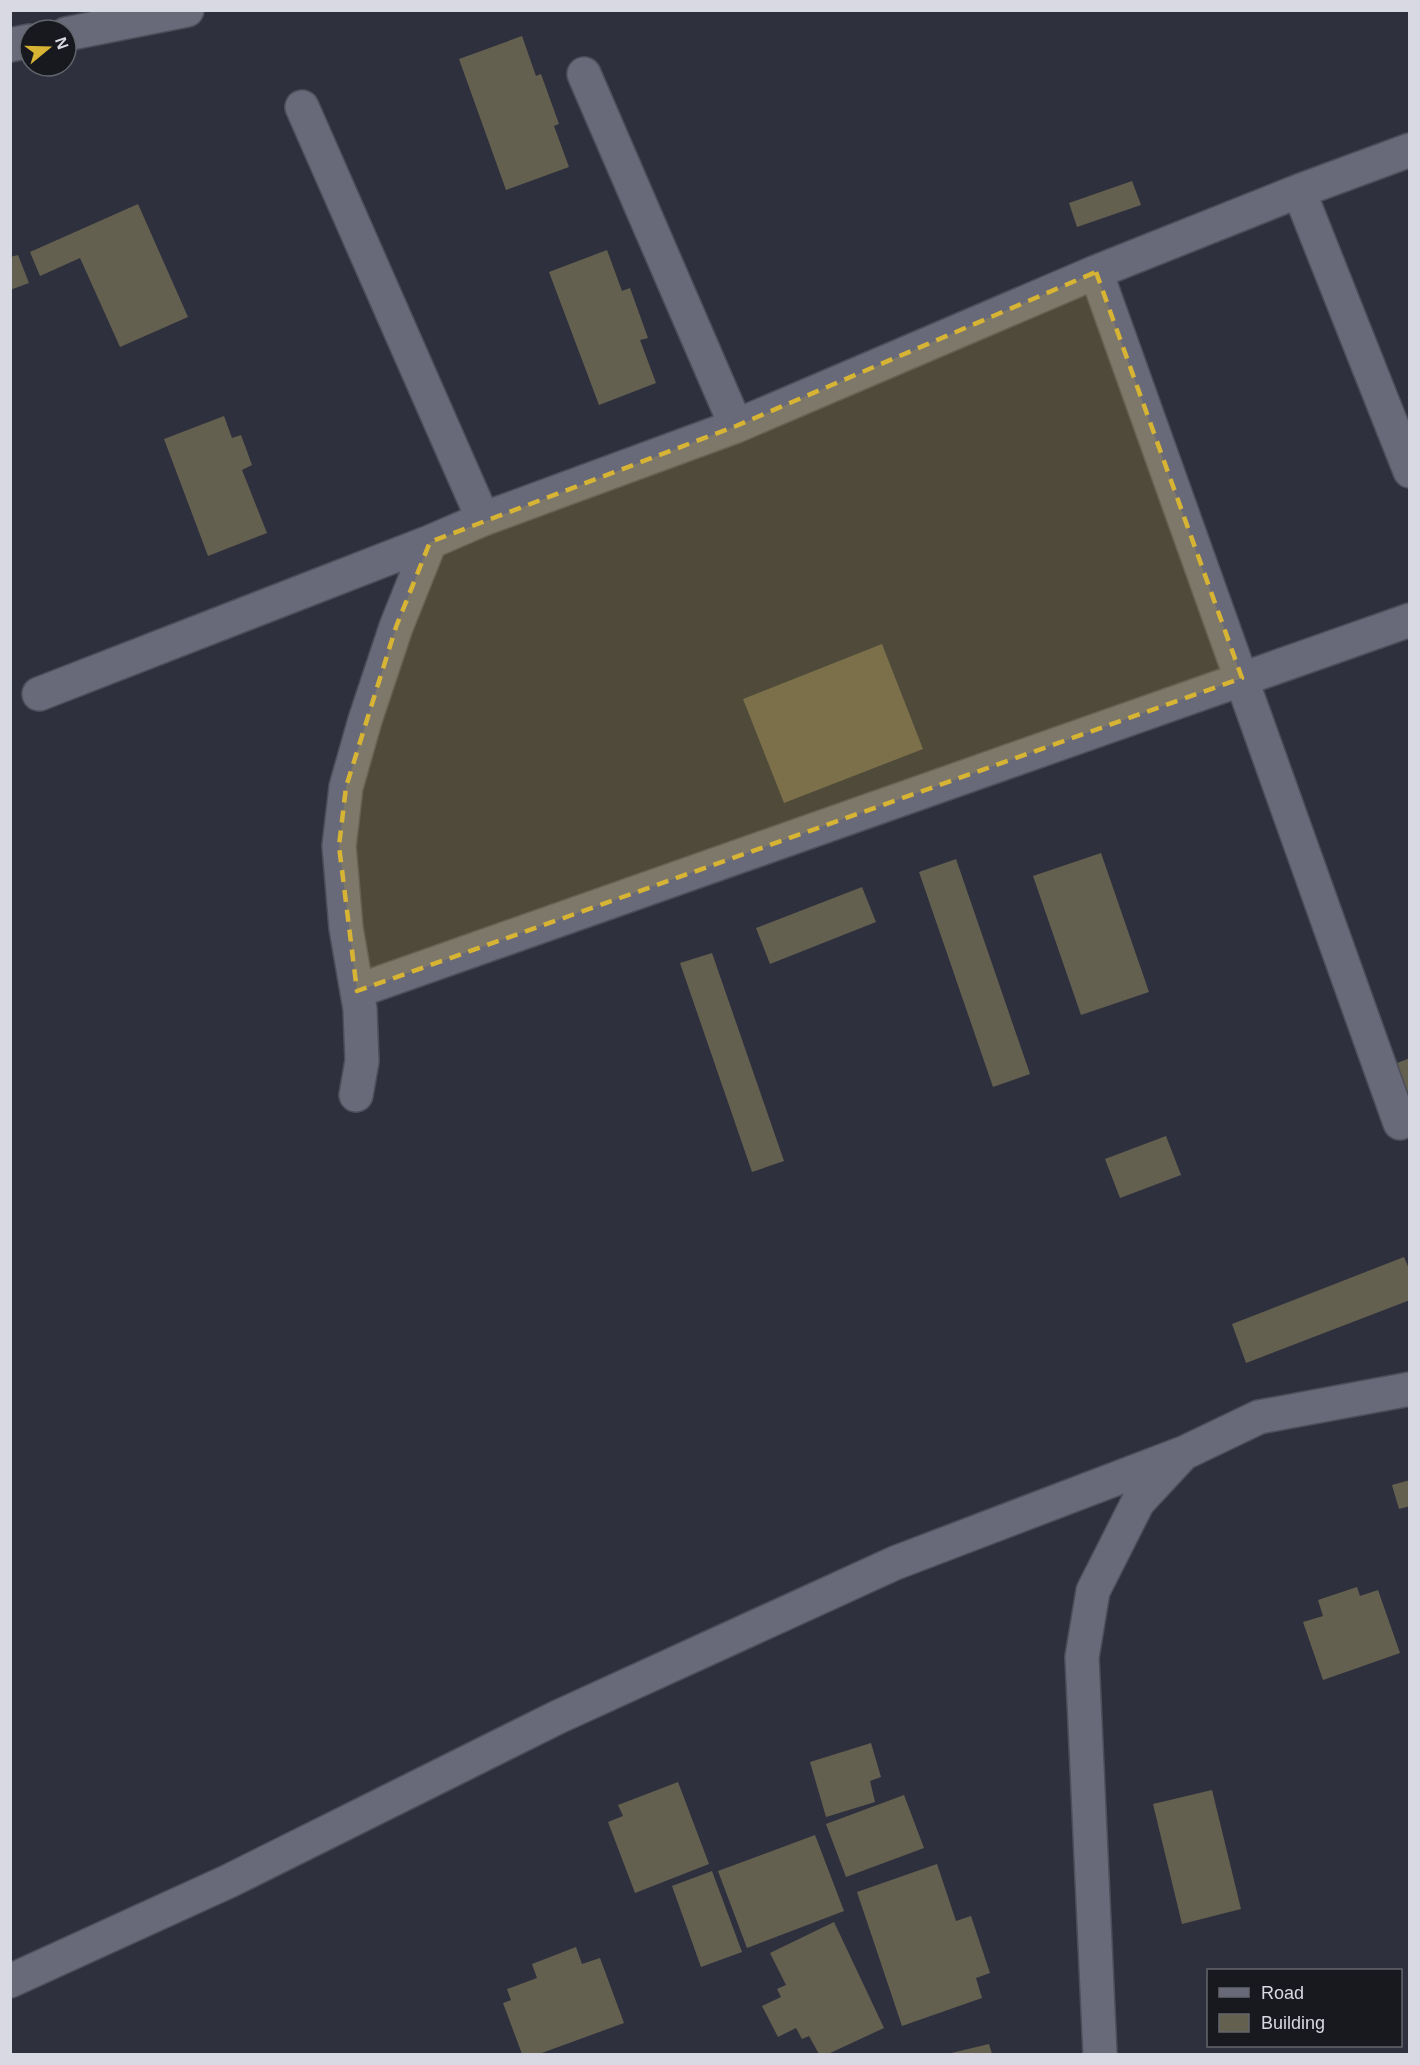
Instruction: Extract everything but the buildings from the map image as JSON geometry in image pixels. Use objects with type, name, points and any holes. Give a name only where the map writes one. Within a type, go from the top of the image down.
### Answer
[{"type":"street","points":[[78,32],[187,10]]},
{"type":"street","points":[[584,74],[736,426]]},
{"type":"street","points":[[302,107],[483,519]]},
{"type":"street","points":[[39,694],[430,542],[483,519],[736,426],[1096,272],[1299,191],[1410,150]]},
{"type":"street","points":[[1299,191],[1410,471]]},
{"type":"street","points":[[1096,272],[1400,1123]]},
{"type":"street","points":[[356,1095],[362,1061],[360,1009],[346,928],[339,846],[346,787],[365,720],[396,627],[430,542]]},
{"type":"street","points":[[357,991],[1410,620]]},
{"type":"street","points":[[10,1981],[229,1881],[558,1717],[895,1563],[1185,1452],[1258,1417],[1410,1389]]},
{"type":"street","points":[[1100,2055],[1082,1657],[1093,1591],[1138,1502],[1185,1452]]},
{"type":"highlighted area","points":[[1096,272],[1242,678],[357,991],[339,846],[346,787],[396,627],[430,542],[736,426]]}]
